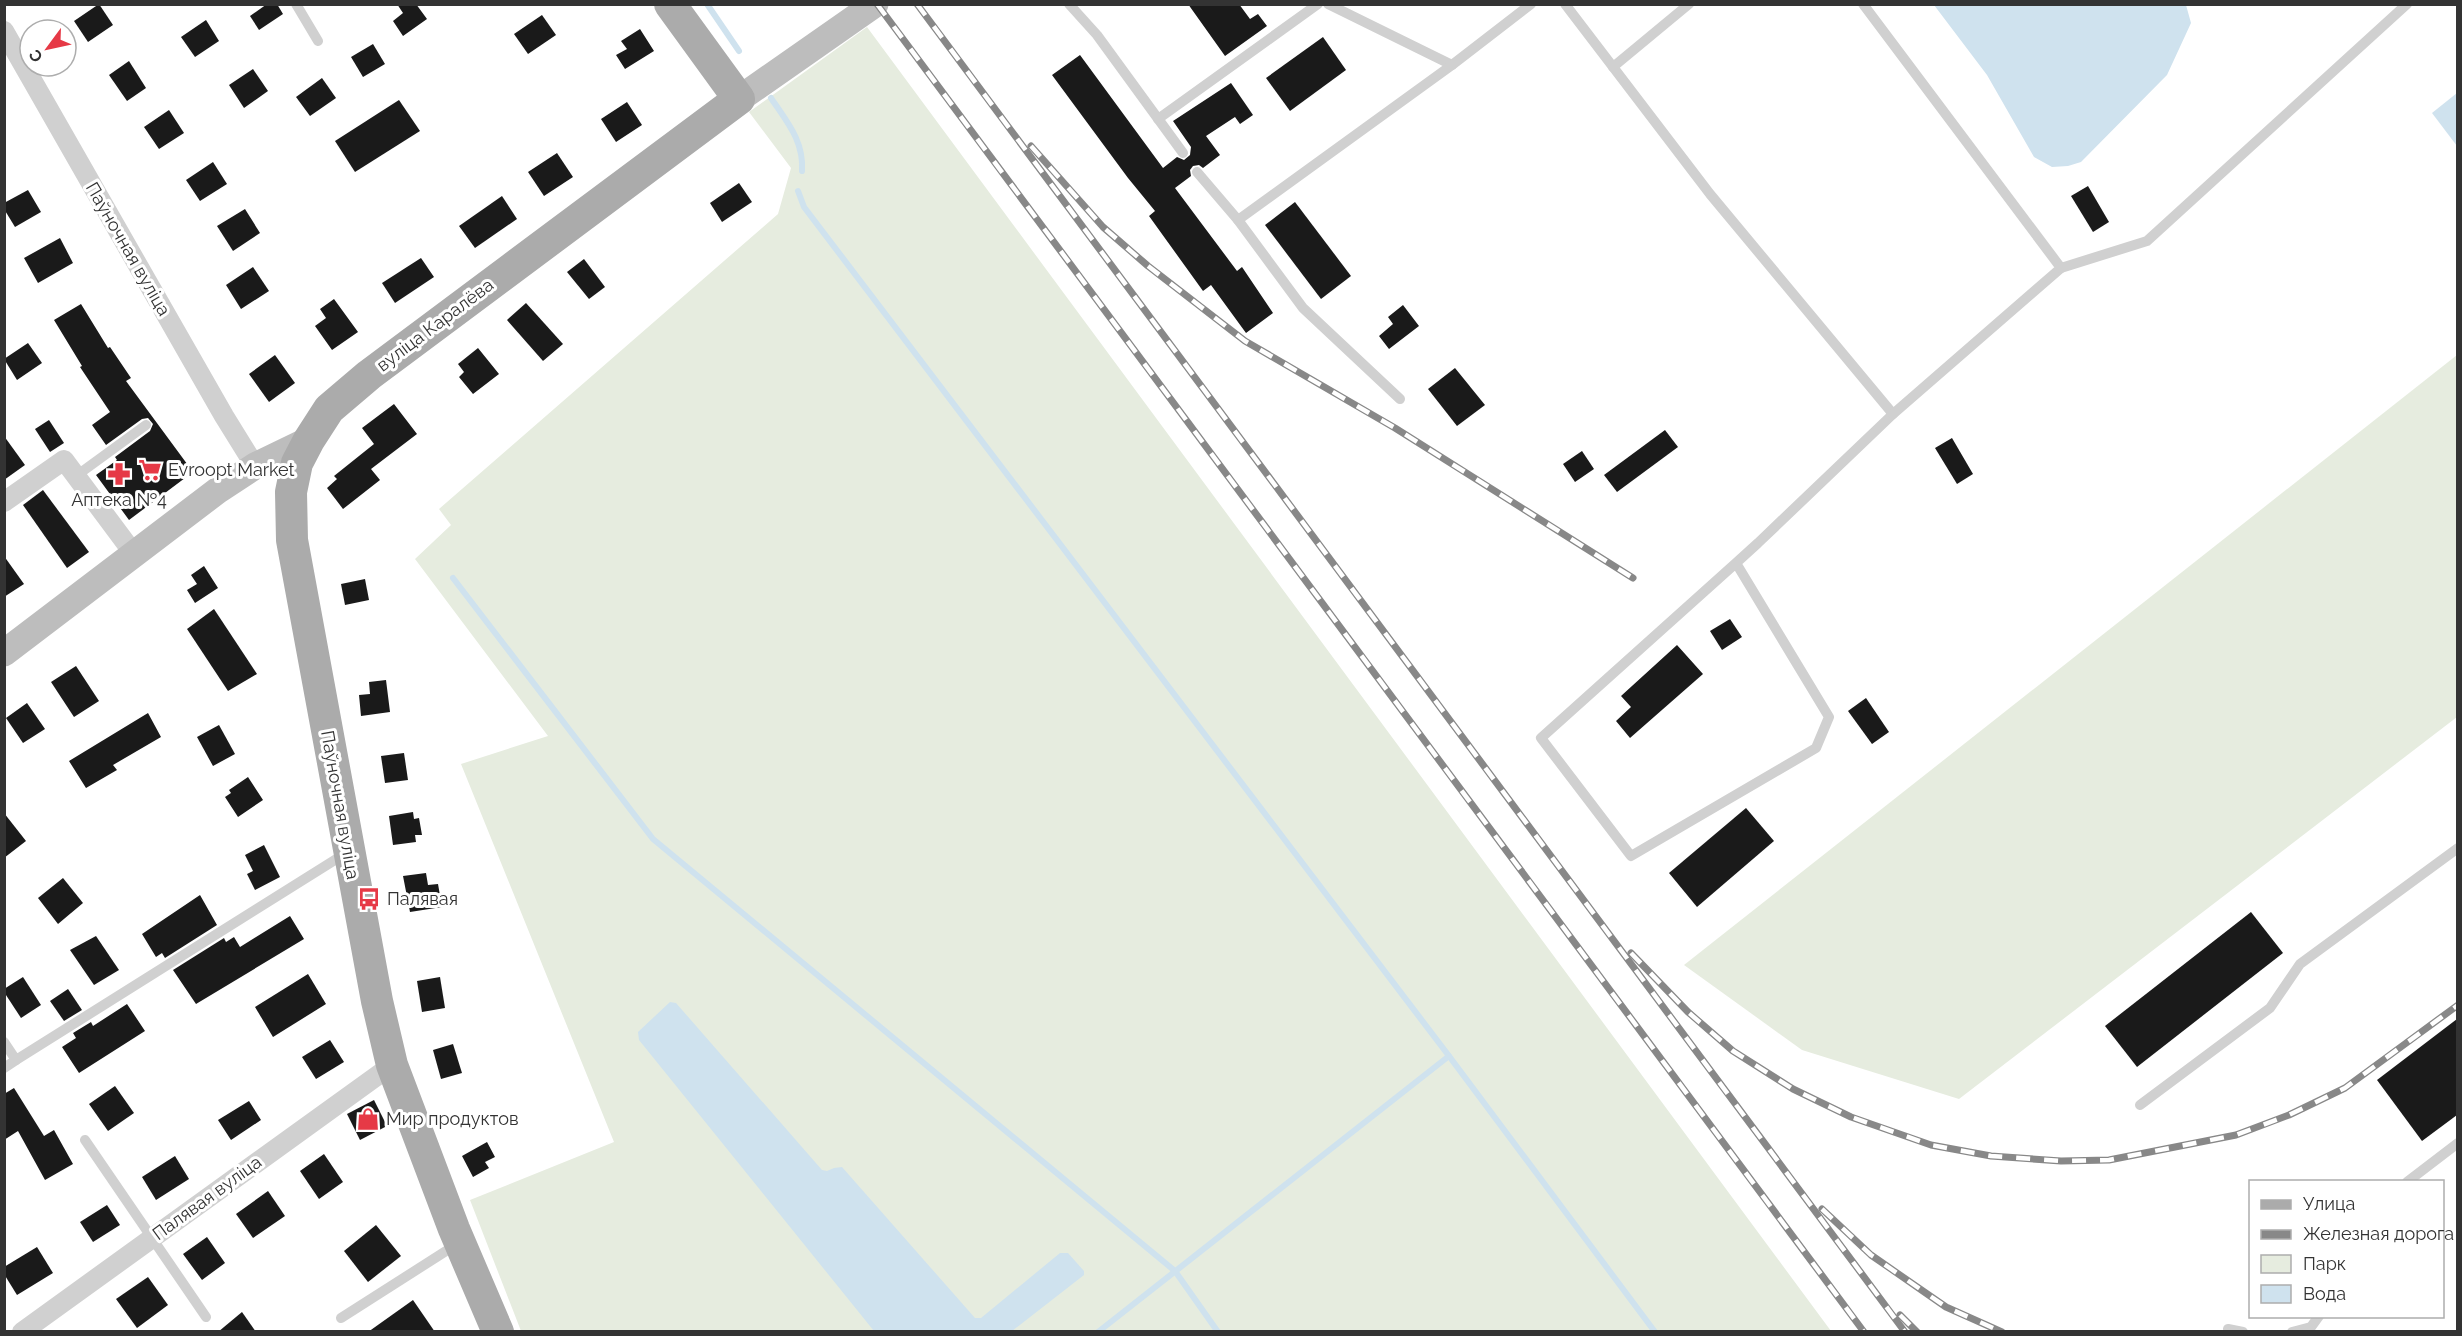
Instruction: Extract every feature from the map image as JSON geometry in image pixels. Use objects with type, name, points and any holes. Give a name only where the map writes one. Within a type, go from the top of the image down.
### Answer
[{"type":"main road","points":[[670,4],[739,99]]},
{"type":"main road","name":"вуліца Каралёва","points":[[309,440],[329,409],[369,375],[739,99],[875,4]]},
{"type":"main road","points":[[4,652],[255,466],[309,440]]},
{"type":"main road","name":"Паўночная вуліца","points":[[309,440],[297,463],[291,492],[292,540],[377,1001],[392,1065],[460,1242],[498,1332]]},
{"type":"street","name":"Паўночная вуліца","points":[[4,31],[224,416],[255,466]]},
{"type":"street","points":[[4,502],[64,460],[134,554]]},
{"type":"street","name":"Палявая вуліца","points":[[22,1332],[392,1065]]},
{"type":"lane","points":[[296,4],[318,40]]},
{"type":"lane","points":[[1069,4],[1097,35],[1183,153]]},
{"type":"lane","points":[[1158,119],[1318,4]]},
{"type":"lane","points":[[1328,4],[1452,65]]},
{"type":"lane","points":[[1238,220],[1452,65],[1531,4]]},
{"type":"lane","points":[[1565,4],[1710,194],[1893,414]]},
{"type":"lane","points":[[1613,67],[1689,4]]},
{"type":"lane","points":[[1863,4],[2061,268]]},
{"type":"lane","points":[[1736,563],[1829,717],[1816,748],[1631,856],[1541,738],[1736,563],[1893,414],[2061,268],[2147,241],[2407,4]]},
{"type":"lane","points":[[1197,172],[1238,220],[1303,308],[1400,399]]},
{"type":"lane","points":[[76,476],[146,425]]},
{"type":"lane","points":[[2140,1105],[2270,1008],[2300,964],[2457,848]]},
{"type":"lane","points":[[4,1068],[349,851]]},
{"type":"lane","points":[[4,1042],[16,1060]]},
{"type":"lane","points":[[85,1140],[206,1317]]},
{"type":"lane","points":[[2410,1180],[2457,1143]]},
{"type":"lane","points":[[342,1317],[460,1242]]},
{"type":"lane","points":[[2292,1332],[2311,1327],[2318,1318]]},
{"type":"lane","points":[[2228,1329],[2243,1332]]},
{"type":"green space","points":[[867,27],[1831,1331],[521,1331],[470,1200],[614,1142],[461,764],[548,736],[415,559],[451,525],[439,509],[778,214],[791,168],[749,112]]},
{"type":"green space","points":[[2457,355],[2457,717],[1959,1099],[1802,1050],[1684,965]]},
{"type":"water","points":[[1934,5],[2186,5],[2191,23],[2167,75],[2081,162],[2052,167],[2034,157],[1987,75]]},
{"type":"water","points":[[2457,93],[2457,146],[2432,113]]},
{"type":"water","points":[[670,1002],[676,1003],[822,1170],[842,1167],[975,1318],[981,1318],[1060,1253],[1068,1253],[1084,1271],[1084,1275],[1012,1331],[874,1331],[639,1040],[638,1032]]},
{"type":"building","points":[[99,4],[113,25],[88,42],[78,27],[78,18]]},
{"type":"building","points":[[267,4],[277,4],[283,14],[259,30],[250,16]]},
{"type":"building","points":[[397,4],[416,4],[427,19],[403,36],[393,21],[403,13]]},
{"type":"building","points":[[1188,4],[1239,4],[1250,19],[1258,14],[1267,26],[1225,56]]},
{"type":"building","points":[[542,15],[556,35],[528,54],[514,34]]},
{"type":"building","points":[[206,20],[219,41],[195,57],[181,37]]},
{"type":"building","points":[[640,29],[654,51],[625,69],[616,55],[627,49],[621,41]]},
{"type":"building","points":[[1323,37],[1346,70],[1290,111],[1266,78]]},
{"type":"building","points":[[373,44],[385,64],[363,77],[351,57]]},
{"type":"building","points":[[1080,55],[1163,168],[1177,157],[1184,160],[1190,155],[1191,147],[1173,121],[1231,83],[1253,115],[1240,124],[1235,117],[1206,136],[1220,155],[1203,168],[1199,165],[1193,166],[1190,170],[1191,176],[1175,188],[1237,271],[1242,267],[1273,313],[1246,333],[1211,285],[1203,291],[1149,216],[1155,211],[1052,75]]},
{"type":"building","points":[[129,61],[146,88],[127,101],[109,75]]},
{"type":"building","points":[[253,69],[268,91],[244,108],[229,85]]},
{"type":"building","points":[[322,78],[336,98],[310,116],[296,97]]},
{"type":"building","points":[[399,100],[420,131],[355,172],[335,141]]},
{"type":"building","points":[[627,102],[642,125],[616,142],[601,119]]},
{"type":"building","points":[[169,110],[184,133],[159,149],[144,127]]},
{"type":"building","points":[[557,153],[573,177],[544,196],[528,172]]},
{"type":"building","points":[[213,162],[227,184],[200,201],[186,180]]},
{"type":"building","points":[[739,183],[752,202],[722,222],[710,203]]},
{"type":"building","points":[[2088,186],[2109,222],[2093,232],[2071,196]]},
{"type":"building","points":[[28,190],[41,212],[15,227],[4,209],[4,203]]},
{"type":"building","points":[[502,196],[517,219],[475,248],[459,226]]},
{"type":"building","points":[[1295,202],[1351,276],[1321,299],[1265,225]]},
{"type":"building","points":[[245,209],[260,233],[233,251],[217,226]]},
{"type":"building","points":[[60,238],[73,263],[38,283],[24,258]]},
{"type":"building","points":[[421,258],[434,277],[395,303],[382,283]]},
{"type":"building","points":[[584,259],[605,287],[589,299],[567,272]]},
{"type":"building","points":[[253,267],[269,291],[241,309],[226,285]]},
{"type":"building","points":[[334,299],[358,332],[332,350],[315,326],[326,318],[320,309]]},
{"type":"building","points":[[526,303],[563,344],[543,361],[507,320]]},
{"type":"building","points":[[81,304],[108,348],[110,347],[131,378],[126,381],[193,472],[129,520],[96,475],[117,460],[115,457],[150,431],[153,424],[148,418],[142,419],[106,445],[92,425],[110,412],[80,367],[82,366],[54,320]]},
{"type":"building","points":[[1403,305],[1419,326],[1389,349],[1379,336],[1393,324],[1388,317]]},
{"type":"building","points":[[28,343],[42,363],[17,380],[4,359]]},
{"type":"building","points":[[478,348],[499,374],[473,394],[459,377],[464,372],[458,364]]},
{"type":"building","points":[[275,355],[295,383],[269,402],[249,374]]},
{"type":"building","points":[[1455,368],[1485,405],[1457,426],[1428,389]]},
{"type":"building","points":[[394,404],[417,434],[371,469],[380,480],[343,509],[327,488],[337,479],[334,476],[374,444],[362,428]]},
{"type":"building","points":[[49,420],[64,443],[50,452],[35,429]]},
{"type":"building","points":[[1665,430],[1678,447],[1617,492],[1604,475]]},
{"type":"building","points":[[4,436],[25,465],[4,480]]},
{"type":"building","points":[[1952,438],[1973,474],[1957,484],[1935,448]]},
{"type":"building","points":[[1582,451],[1594,469],[1575,482],[1563,464]]},
{"type":"building","points":[[43,490],[89,552],[67,568],[23,505]]},
{"type":"building","points":[[4,556],[24,584],[4,597]]},
{"type":"building","points":[[204,566],[218,588],[195,603],[187,590],[197,584],[191,575]]},
{"type":"building","points":[[365,579],[369,600],[345,605],[341,584]]},
{"type":"building","points":[[214,609],[257,674],[228,691],[187,629]]},
{"type":"building","points":[[1730,619],[1742,637],[1722,650],[1710,631]]},
{"type":"building","points":[[1677,645],[1703,674],[1630,738],[1616,721],[1631,707],[1621,696]]},
{"type":"building","points":[[76,666],[99,701],[74,717],[51,682]]},
{"type":"building","points":[[386,680],[390,712],[361,716],[359,695],[370,694],[369,682]]},
{"type":"building","points":[[1866,698],[1889,732],[1872,744],[1848,711]]},
{"type":"building","points":[[27,703],[45,729],[23,743],[6,718]]},
{"type":"building","points":[[148,713],[161,737],[113,765],[117,770],[86,788],[69,761]]},
{"type":"building","points":[[219,725],[235,754],[213,766],[197,737]]},
{"type":"building","points":[[404,753],[408,780],[385,783],[381,756]]},
{"type":"building","points":[[248,777],[263,800],[238,817],[225,797],[231,793],[229,790]]},
{"type":"building","points":[[1746,808],[1774,841],[1697,907],[1669,873]]},
{"type":"building","points":[[413,812],[414,819],[419,818],[422,835],[415,835],[416,842],[393,845],[389,816]]},
{"type":"building","points":[[4,813],[26,841],[4,858]]},
{"type":"building","points":[[264,845],[280,877],[255,890],[247,874],[253,871],[245,855]]},
{"type":"building","points":[[426,873],[428,885],[438,884],[442,907],[410,912],[403,876]]},
{"type":"building","points":[[63,878],[83,903],[58,924],[38,898]]},
{"type":"building","points":[[200,895],[217,925],[165,958],[162,953],[156,957],[142,934]]},
{"type":"building","points":[[2251,912],[2283,953],[2137,1067],[2105,1026]]},
{"type":"building","points":[[290,916],[304,939],[196,1004],[173,970],[224,938],[226,942],[234,937],[240,947]]},
{"type":"building","points":[[96,936],[119,970],[94,985],[70,950]]},
{"type":"building","points":[[308,974],[326,1004],[273,1037],[255,1007]]},
{"type":"building","points":[[23,977],[41,1005],[21,1018],[4,989]]},
{"type":"building","points":[[440,977],[445,1008],[422,1012],[417,981]]},
{"type":"building","points":[[68,989],[82,1010],[64,1021],[50,1001]]},
{"type":"building","points":[[127,1004],[145,1031],[79,1073],[62,1047],[76,1038],[73,1033],[91,1022],[93,1026]]},
{"type":"building","points":[[2457,1019],[2457,1115],[2422,1141],[2377,1080]]},
{"type":"building","points":[[330,1040],[344,1062],[316,1079],[302,1057]]},
{"type":"building","points":[[453,1044],[462,1073],[441,1079],[433,1050]]},
{"type":"building","points":[[115,1086],[134,1113],[108,1131],[89,1104]]},
{"type":"building","points":[[14,1088],[44,1136],[54,1130],[73,1164],[45,1180],[18,1131],[4,1140],[4,1094]]},
{"type":"building","points":[[374,1100],[387,1126],[360,1140],[347,1114]]},
{"type":"building","points":[[249,1101],[261,1120],[231,1140],[218,1120]]},
{"type":"building","points":[[487,1142],[495,1157],[485,1162],[489,1168],[473,1177],[462,1156]]},
{"type":"building","points":[[324,1154],[343,1182],[319,1199],[300,1171]]},
{"type":"building","points":[[175,1156],[189,1179],[156,1200],[142,1177]]},
{"type":"building","points":[[268,1191],[285,1216],[253,1238],[236,1214]]},
{"type":"building","points":[[107,1205],[120,1225],[93,1242],[80,1222]]},
{"type":"building","points":[[376,1225],[401,1256],[368,1282],[344,1251]]},
{"type":"building","points":[[207,1237],[225,1263],[202,1280],[183,1254]]},
{"type":"building","points":[[37,1247],[53,1273],[17,1295],[4,1274],[4,1267]]},
{"type":"building","points":[[148,1277],[168,1305],[137,1328],[116,1299]]},
{"type":"building","points":[[413,1300],[435,1332],[368,1332]]},
{"type":"building","points":[[242,1312],[256,1332],[218,1332]]},
{"type":"waterway","points":[[707,4],[739,51]]},
{"type":"waterway","points":[[771,98],[797,141],[802,160],[802,171]]},
{"type":"waterway","points":[[798,191],[804,207],[1449,1056],[1655,1332]]},
{"type":"waterway","points":[[453,578],[653,839],[1175,1271],[1218,1332]]},
{"type":"waterway","points":[[1098,1332],[1449,1056]]},
{"type":"railway","points":[[877,4],[1864,1332]]},
{"type":"railway","points":[[917,4],[1905,1332]]},
{"type":"railway","points":[[1031,146],[1103,227],[1148,266],[1245,341],[1395,428],[1633,578]]},
{"type":"railway","points":[[1631,953],[1688,1012],[1733,1051],[1793,1089],[1851,1117],[1931,1145],[1991,1156],[2061,1161],[2109,1160],[2236,1135],[2289,1115],[2345,1088],[2458,1005]]},
{"type":"railway","points":[[1822,1209],[1871,1255],[1946,1307],[2002,1332]]},
{"type":"railway","points":[[1900,1315],[1917,1332]]},
{"type":"place","name":"Evroopt Market","points":[[150,470]]},
{"type":"place","name":"Аптека №4","points":[[119,474]]},
{"type":"place","name":"Палявая","points":[[369,899]]},
{"type":"place","name":"Мир продуктов","points":[[368,1119]]}]
